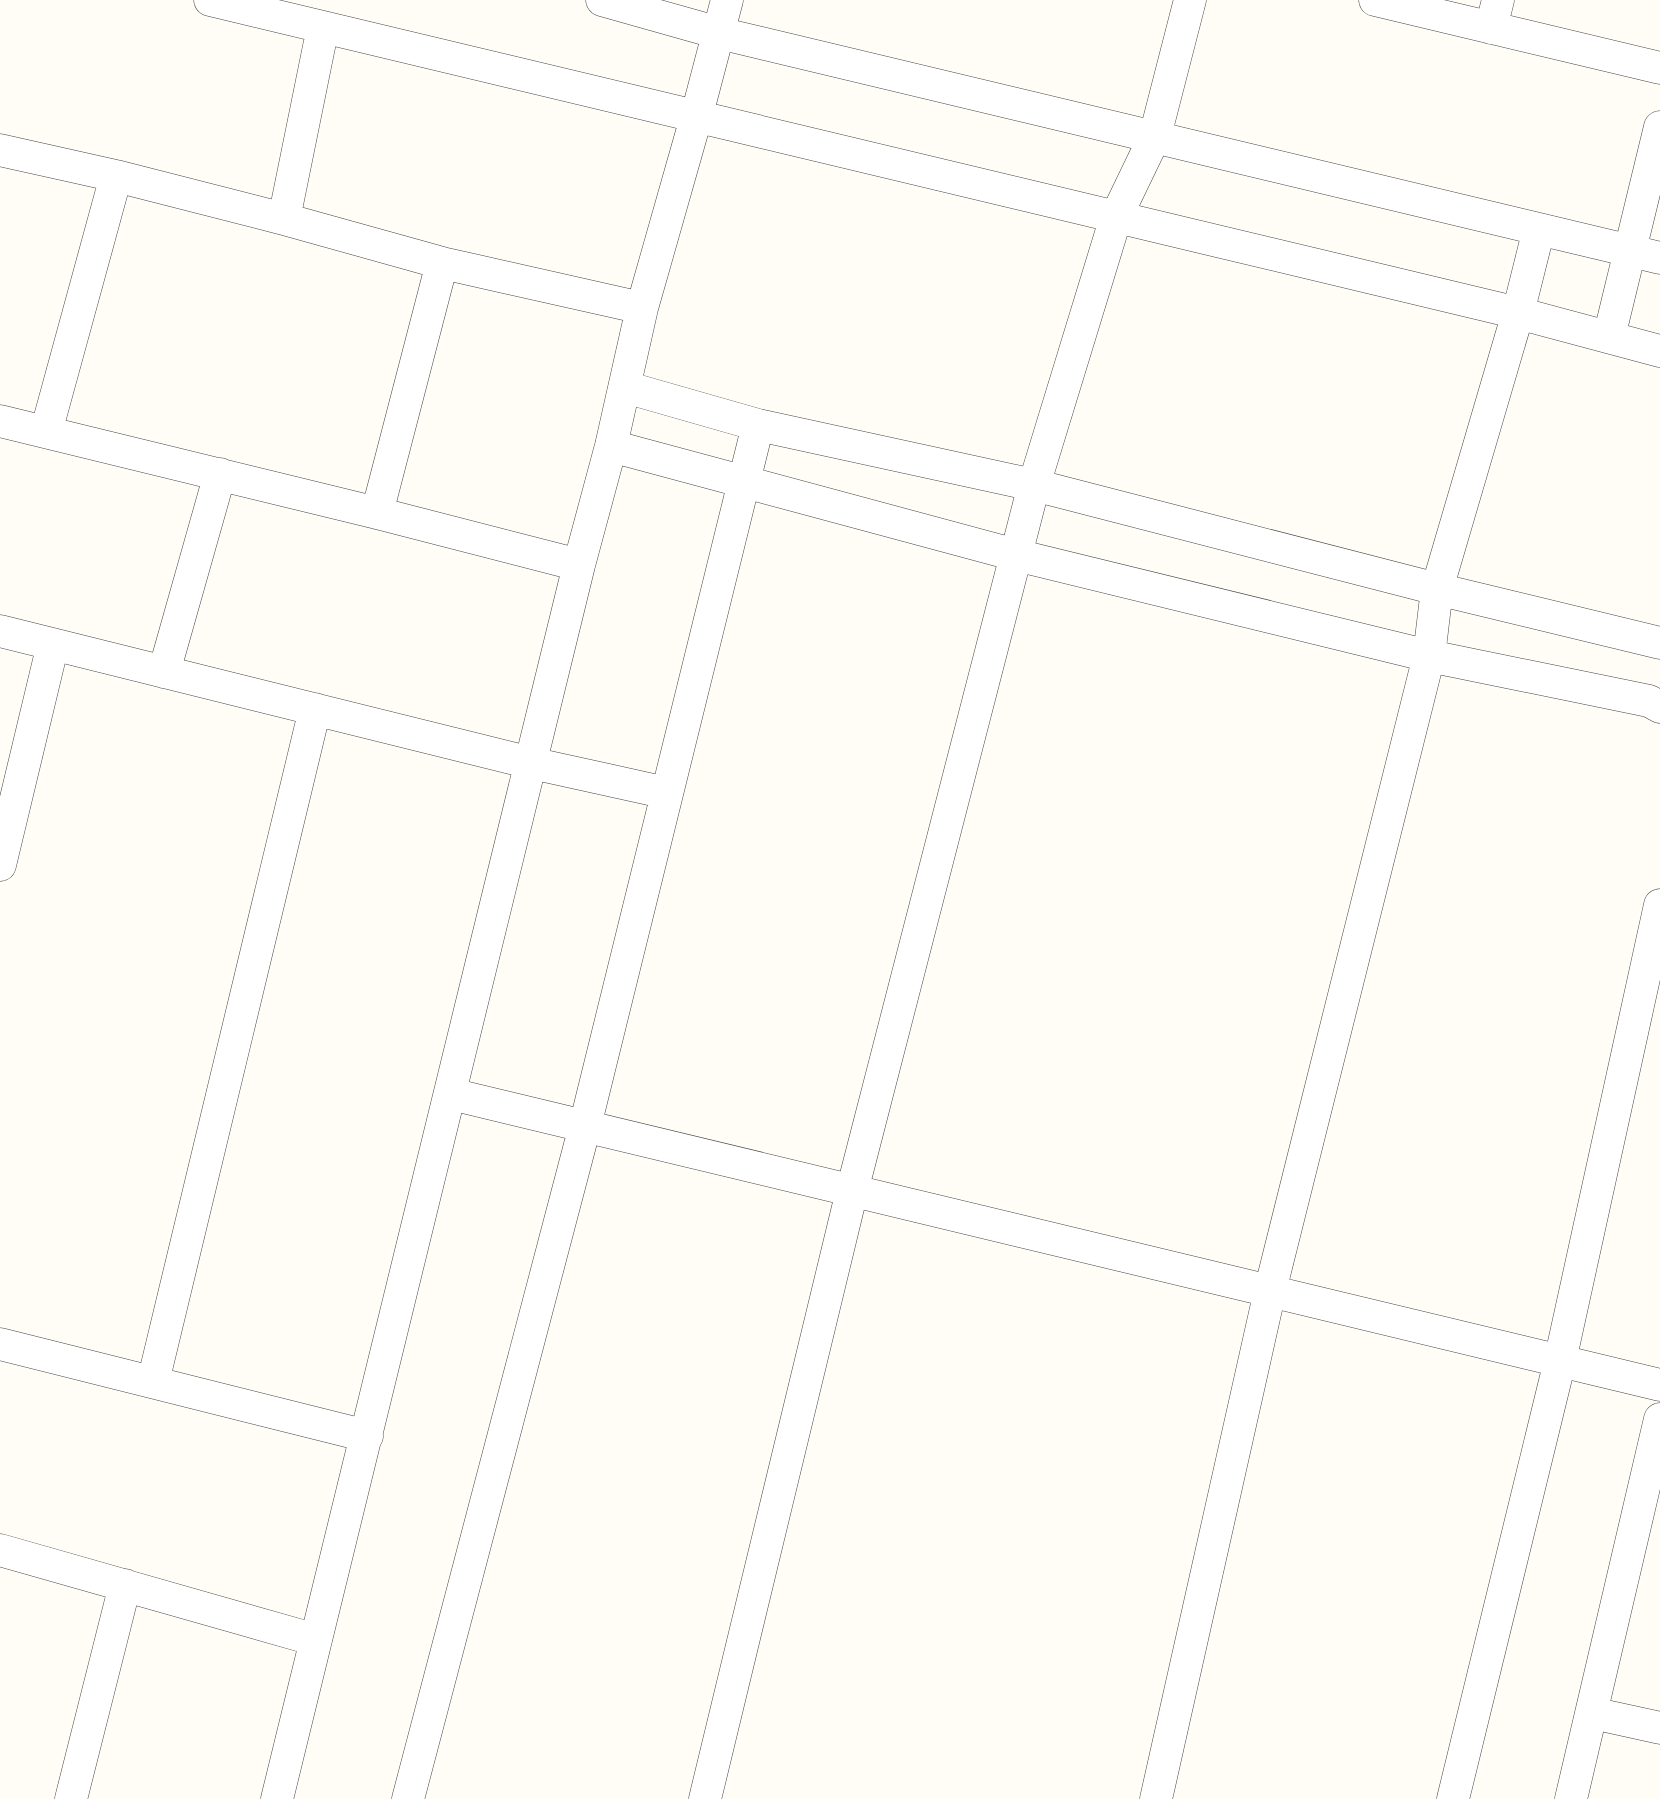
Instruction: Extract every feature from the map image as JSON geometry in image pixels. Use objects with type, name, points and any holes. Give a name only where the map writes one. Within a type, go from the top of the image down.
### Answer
[{"type":"street","points":[[210,0],[1518,313],[1660,351]]},
{"type":"street","points":[[602,0],[719,33],[1660,258]]},
{"type":"street","points":[[277,1799],[579,565],[611,446],[642,308],[727,0]]},
{"type":"street","points":[[705,1799],[852,1191],[1034,485],[1116,217],[1155,136],[1190,0]]},
{"type":"street","points":[[1375,0],[1494,14],[1660,68]]},
{"type":"street","points":[[284,219],[322,27]]},
{"type":"street","points":[[1609,337],[1660,127]]},
{"type":"street","points":[[0,150],[116,176],[442,263],[642,308]]},
{"type":"street","points":[[46,432],[116,176]]},
{"type":"street","points":[[1156,1799],[1270,1291],[1429,656],[1437,589],[1518,313],[1539,229]]},
{"type":"street","points":[[377,513],[442,263]]},
{"type":"street","points":[[625,387],[758,425],[1034,485],[1437,589],[1660,643]]},
{"type":"street","points":[[0,421],[579,565]]},
{"type":"street","points":[[408,1799],[585,1126],[758,425]]},
{"type":"street","points":[[611,446],[1016,555],[1429,656],[1649,701],[1660,707]]},
{"type":"street","points":[[164,672],[220,474]]},
{"type":"street","points":[[0,631],[531,763],[667,793]]},
{"type":"street","points":[[0,865],[53,644]]},
{"type":"street","points":[[153,1382],[315,710]]},
{"type":"street","points":[[1453,1799],[1560,1361],[1660,905]]},
{"type":"street","points":[[451,1094],[1660,1385]]},
{"type":"street","points":[[0,1344],[367,1436]]},
{"type":"street","points":[[1571,1799],[1660,1419]]},
{"type":"street","points":[[0,1550],[316,1640]]},
{"type":"street","points":[[71,1799],[125,1585]]},
{"type":"street","points":[[1592,1713],[1660,1728]]}]
